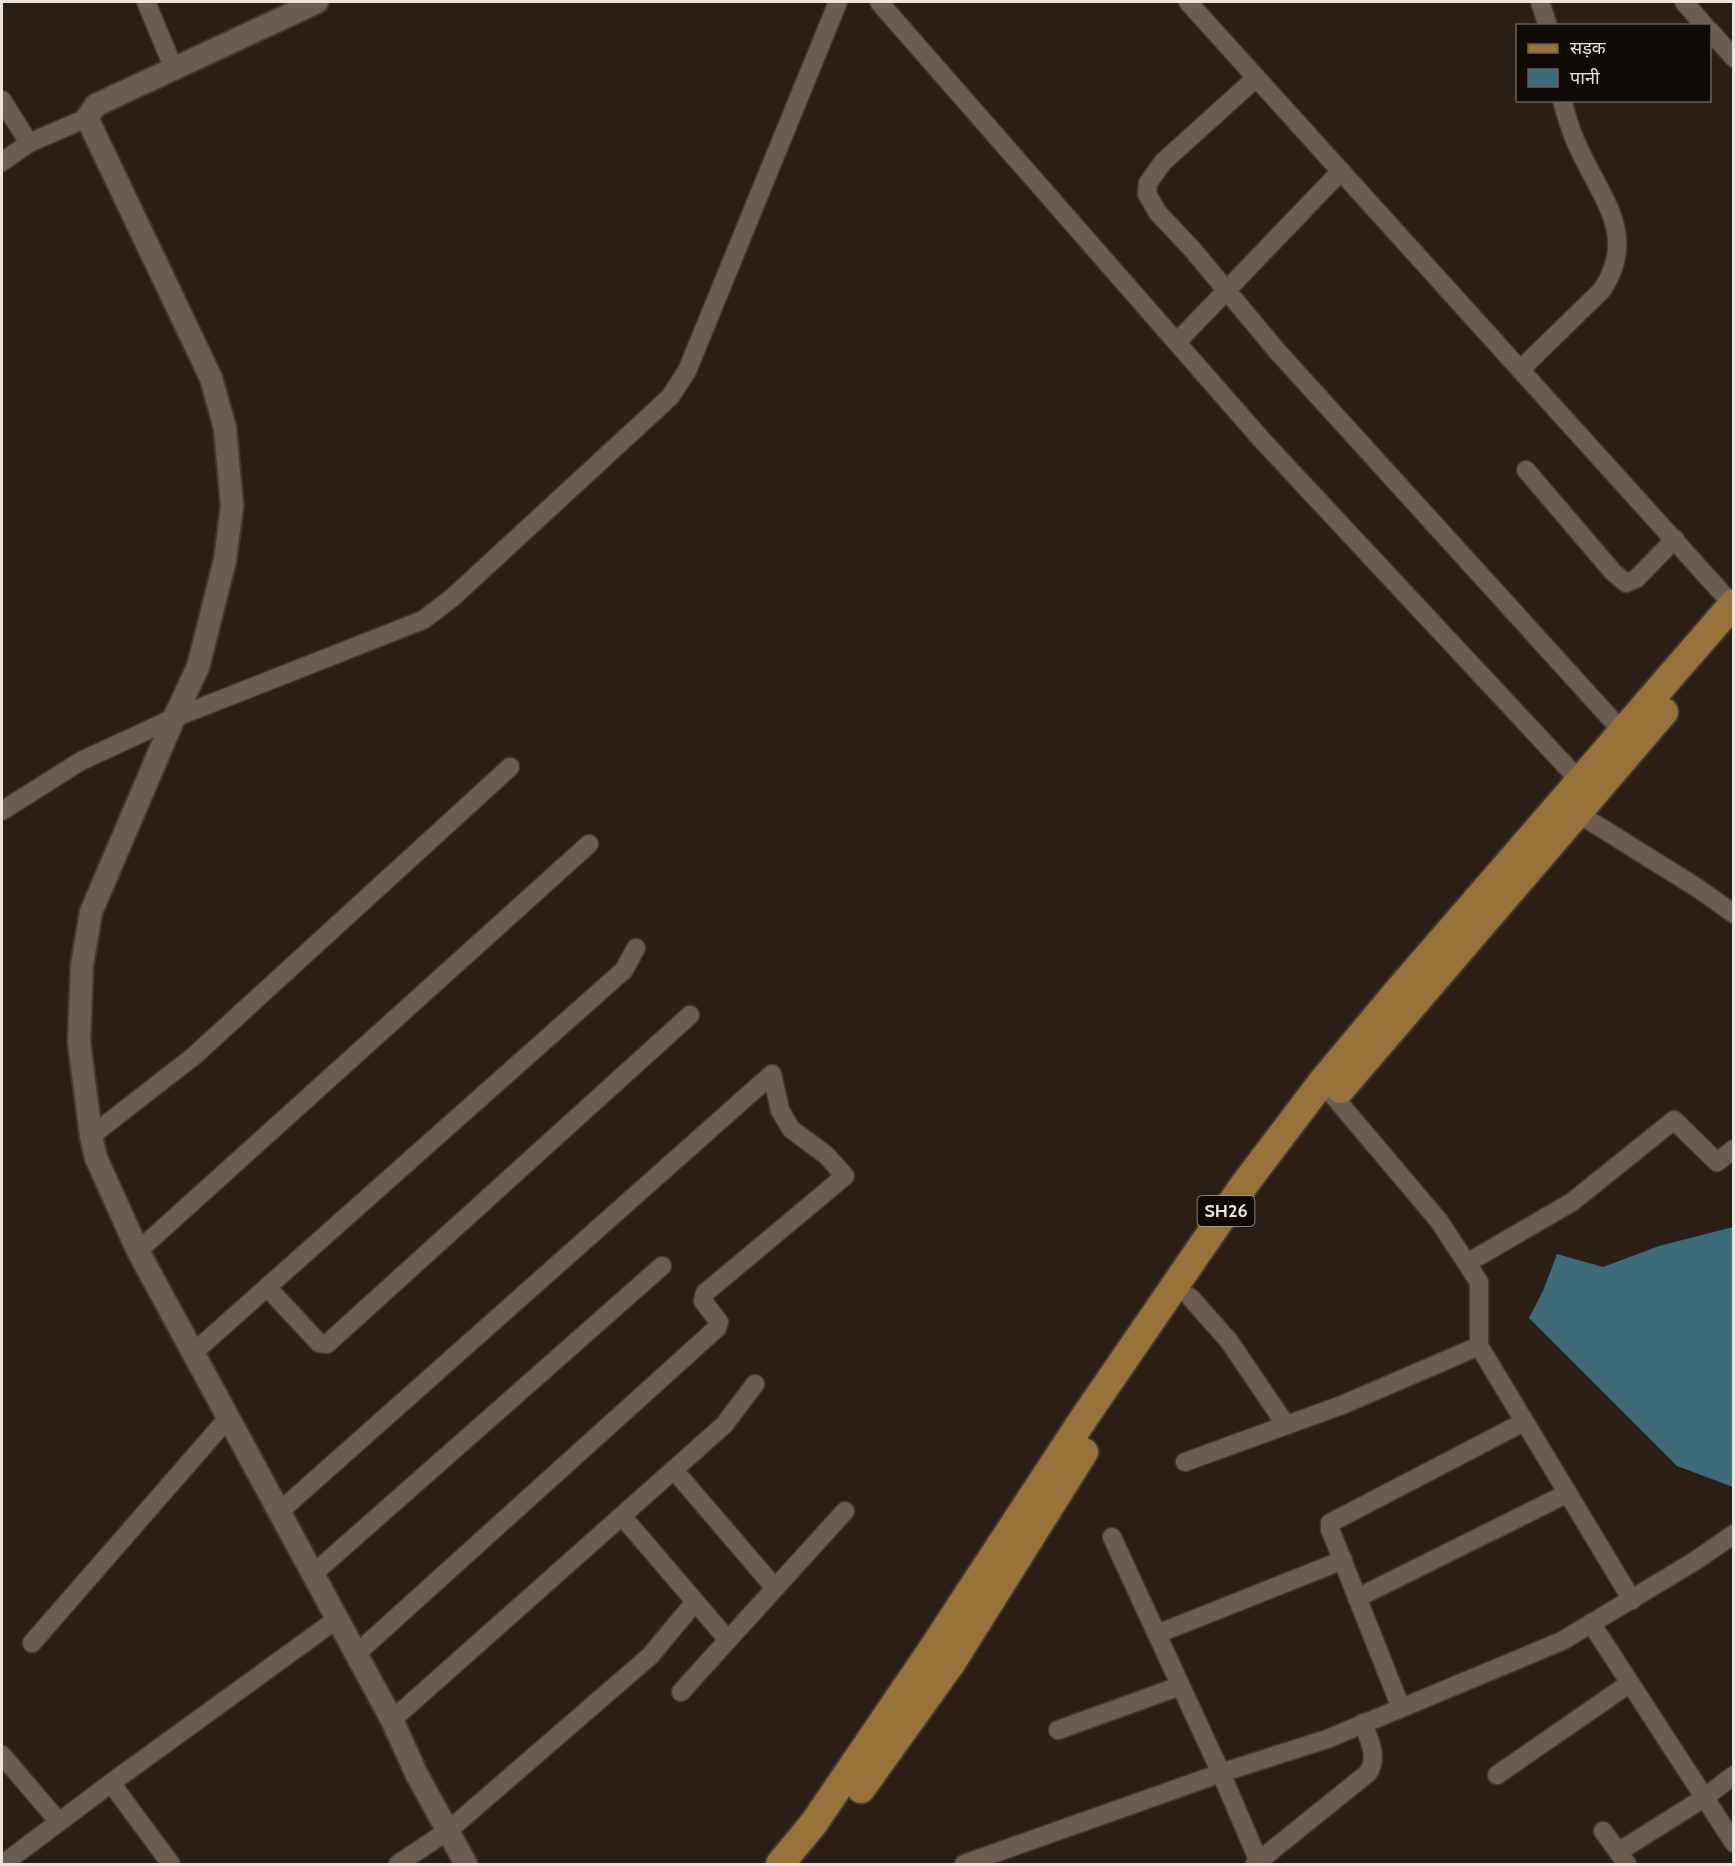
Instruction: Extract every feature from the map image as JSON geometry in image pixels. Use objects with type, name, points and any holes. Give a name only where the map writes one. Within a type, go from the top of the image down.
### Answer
[{"type":"main road","name":"SH26","points":[[801,1864],[824,1839],[952,1662],[1097,1432],[1267,1187],[1328,1090],[1579,780],[1733,612]]},
{"type":"main road","name":"SH26","points":[[780,1864],[814,1823],[933,1648],[1084,1418],[1244,1185],[1579,814],[1733,612]]},
{"type":"street","points":[[146,2],[174,69]]},
{"type":"street","points":[[2,162],[29,143],[87,118],[96,105],[317,2]]},
{"type":"street","points":[[2,811],[81,761],[174,718],[428,616],[452,598],[670,397],[684,378],[838,2]]},
{"type":"street","points":[[879,2],[1270,449],[1579,780]]},
{"type":"street","points":[[1188,2],[1675,539],[1733,612]]},
{"type":"street","points":[[1540,2],[1547,24]]},
{"type":"street","points":[[1684,2],[1703,24]]},
{"type":"street","points":[[1711,32],[1734,58]]},
{"type":"street","points":[[1256,78],[1163,162],[1148,183],[1147,194],[1158,213],[1192,249],[1278,352],[1622,731]]},
{"type":"street","points":[[2,100],[29,143]]},
{"type":"street","points":[[1521,369],[1602,290],[1616,264],[1617,251],[1612,216],[1580,153],[1563,102]]},
{"type":"street","points":[[87,118],[211,378],[225,428],[232,506],[225,560],[198,667],[91,912],[82,965],[79,1042],[91,1136],[96,1158],[138,1251],[392,1720],[417,1775],[466,1864]]},
{"type":"street","points":[[1177,342],[1341,171]]},
{"type":"street","points":[[1526,470],[1613,572],[1626,583],[1636,579],[1675,539]]},
{"type":"street","points":[[91,1136],[194,1056],[510,767]]},
{"type":"street","points":[[1579,814],[1699,889],[1734,914]]},
{"type":"street","points":[[138,1251],[589,844]]},
{"type":"street","points":[[193,1353],[624,970],[636,948]]},
{"type":"street","points":[[267,1287],[320,1342],[327,1344],[690,1015]]},
{"type":"street","points":[[279,1512],[772,1074],[780,1110],[791,1129],[826,1155],[846,1176],[705,1293],[703,1301],[719,1323],[717,1328],[356,1654]]},
{"type":"street","points":[[1328,1090],[1439,1221],[1479,1282],[1479,1346],[1632,1600]]},
{"type":"street","points":[[1467,1263],[1572,1202],[1674,1120],[1717,1162],[1734,1149]]},
{"type":"street","points":[[313,1574],[662,1266]]},
{"type":"street","points":[[1190,1297],[1229,1341],[1286,1425]]},
{"type":"street","points":[[1185,1462],[1342,1405],[1479,1346]]},
{"type":"street","points":[[392,1720],[724,1425],[754,1384]]},
{"type":"street","points":[[32,1643],[228,1418]]},
{"type":"street","points":[[1401,1708],[1330,1529],[1330,1523],[1524,1422]]},
{"type":"street","points":[[674,1470],[775,1588]]},
{"type":"street","points":[[1357,1598],[1568,1493]]},
{"type":"street","points":[[681,1692],[845,1511]]},
{"type":"street","points":[[622,1516],[728,1641]]},
{"type":"street","points":[[964,1864],[1221,1773],[1326,1739],[1562,1641],[1632,1600],[1734,1534]]},
{"type":"street","points":[[1112,1537],[1221,1773],[1258,1864],[1373,1767],[1374,1759],[1363,1723]]},
{"type":"street","points":[[1156,1634],[1343,1560]]},
{"type":"street","points":[[398,1864],[449,1830],[650,1656],[695,1602]]},
{"type":"street","points":[[3,1864],[337,1619]]},
{"type":"street","points":[[1591,1623],[1734,1843]]},
{"type":"street","points":[[1497,1775],[1630,1683]]},
{"type":"street","points":[[1058,1730],[1180,1686]]},
{"type":"street","points":[[2,1755],[59,1822]]},
{"type":"street","points":[[1603,1831],[1622,1858],[1734,1774]]},
{"type":"street","points":[[111,1783],[171,1864]]},
{"type":"water","points":[[1734,1227],[1733,1487],[1677,1466],[1529,1318],[1543,1291],[1557,1254],[1603,1267],[1659,1246]]}]
